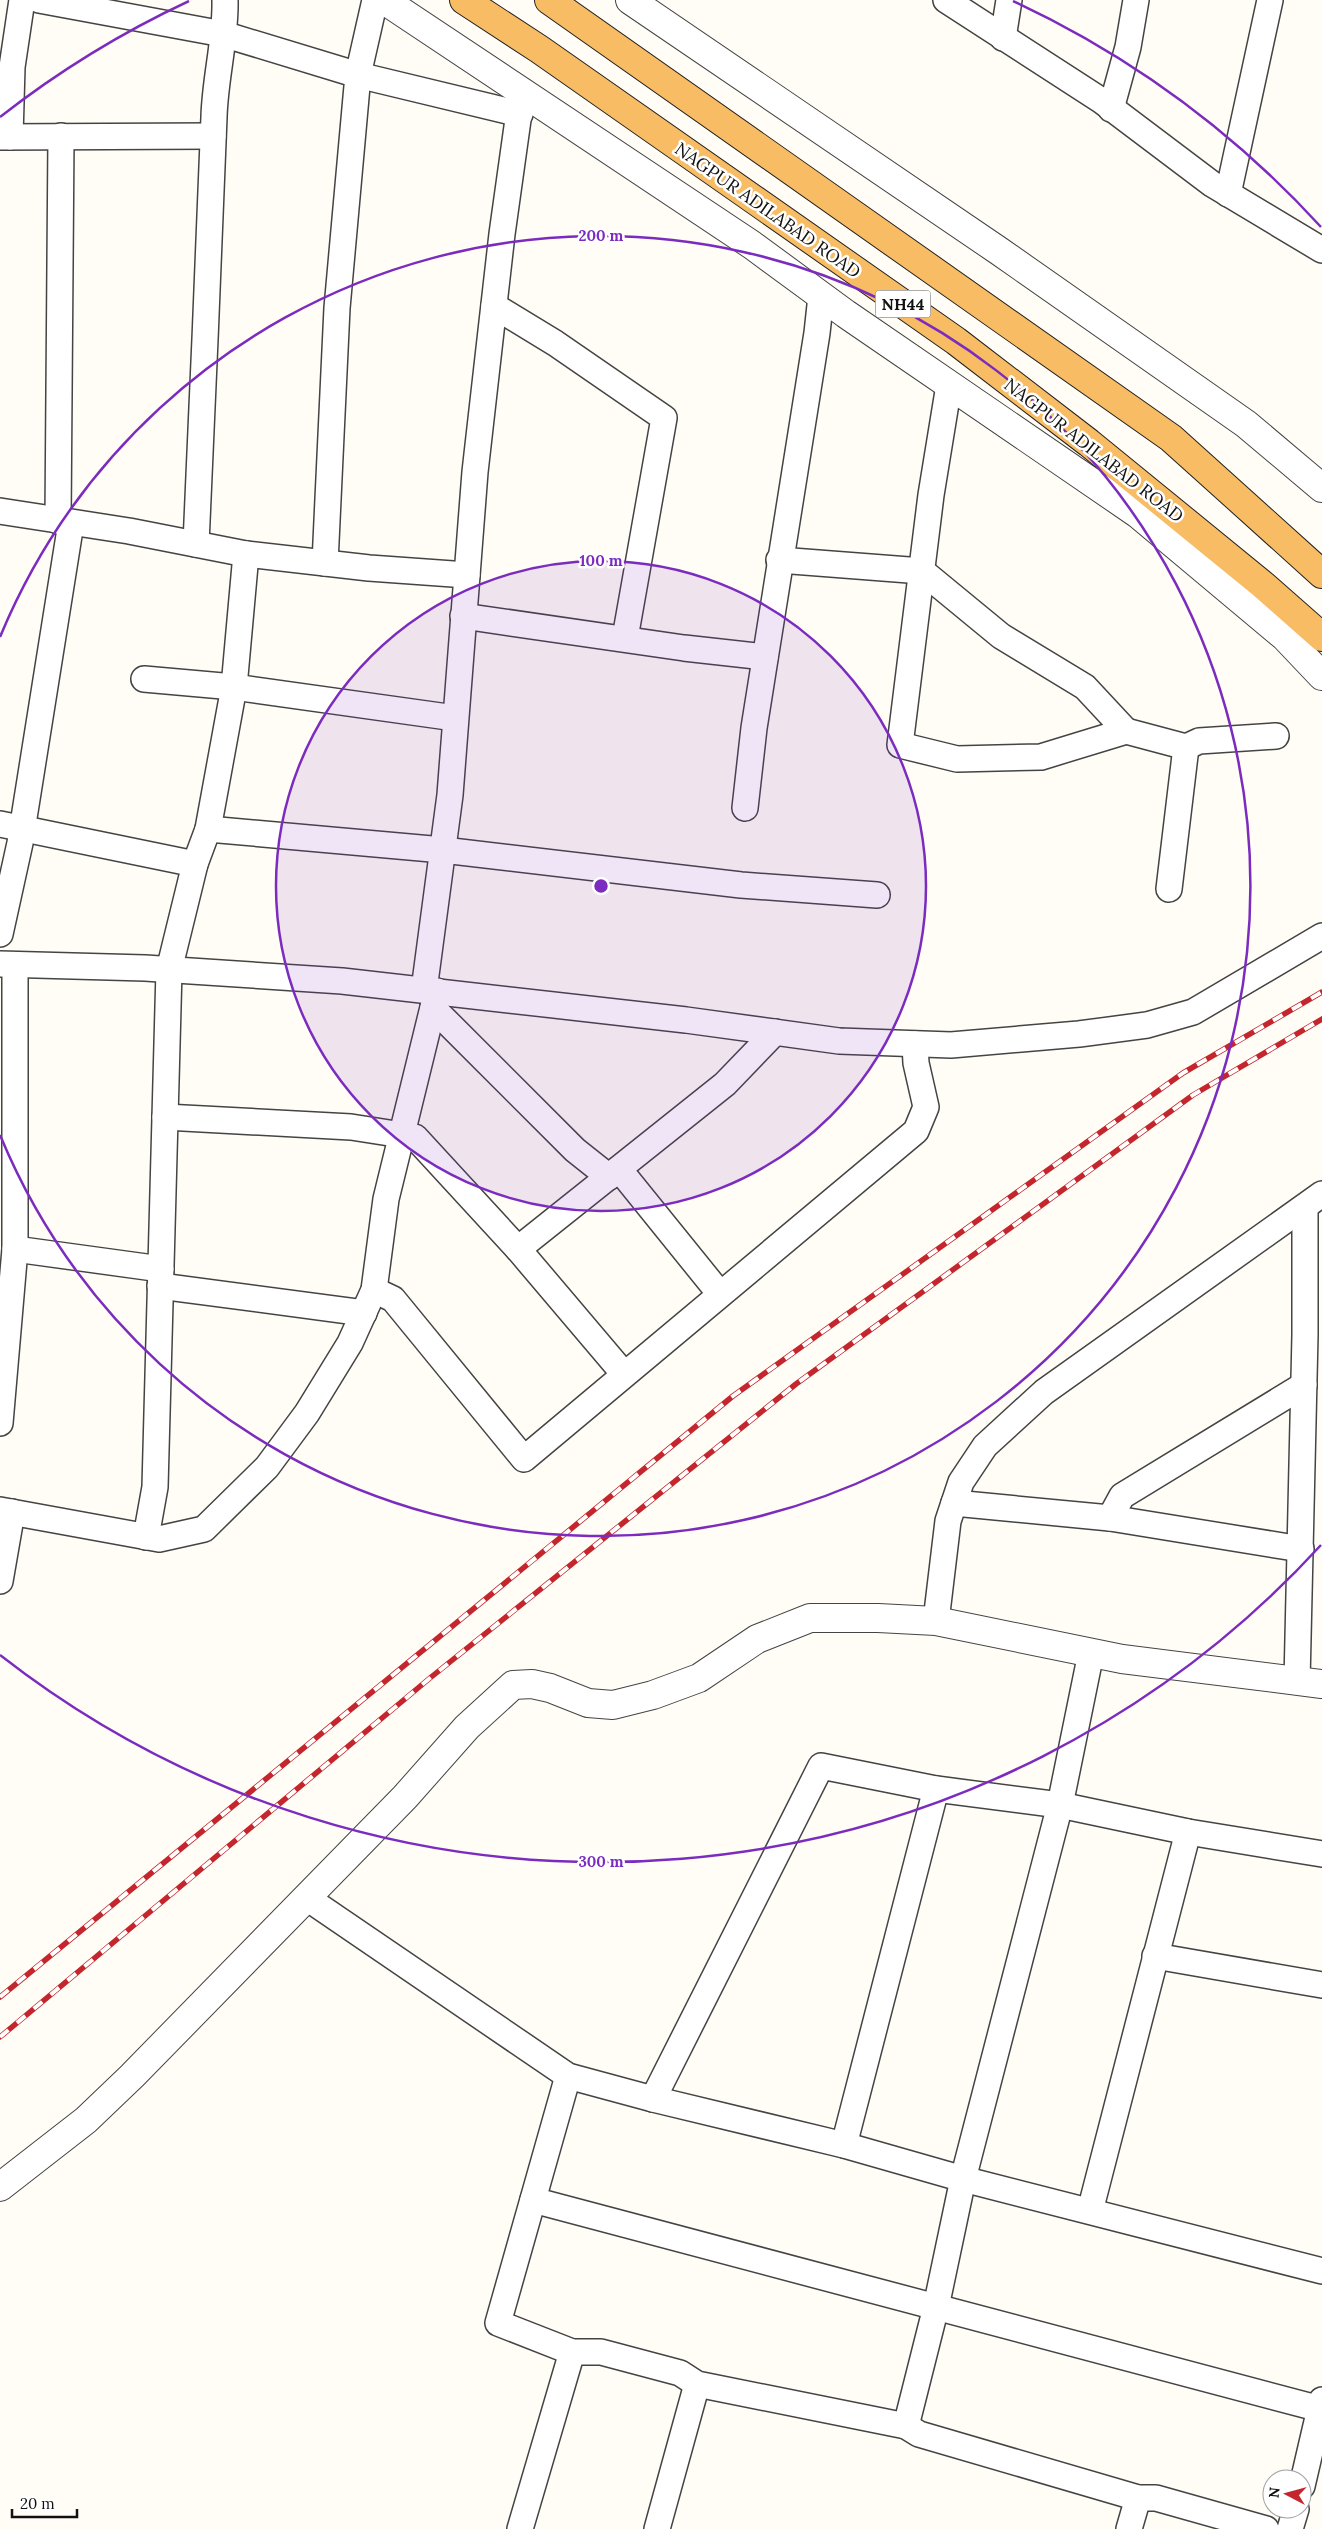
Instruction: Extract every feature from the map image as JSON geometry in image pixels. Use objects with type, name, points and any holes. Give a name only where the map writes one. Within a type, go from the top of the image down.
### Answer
[{"type":"highway","name":"NAGPUR ADILABAD ROAD","points":[[464,0],[539,49],[956,341],[1089,443],[1255,579],[1322,637]]},
{"type":"highway","name":"NH44","points":[[549,0],[1171,438],[1322,574]]},
{"type":"street","points":[[22,0],[12,67],[5,137],[213,136]]},
{"type":"street","points":[[38,0],[223,34],[358,75],[521,103]]},
{"type":"street","points":[[196,544],[210,260],[213,136],[225,0]]},
{"type":"street","points":[[325,564],[337,308],[358,75],[375,0]]},
{"type":"street","points":[[384,0],[521,103],[752,245],[821,296],[1138,514],[1285,637],[1322,676]]},
{"type":"street","points":[[630,0],[991,245],[1238,418],[1322,488]]},
{"type":"street","points":[[946,0],[1111,109],[1228,194],[1322,250]]},
{"type":"street","points":[[1003,38],[1009,0]]},
{"type":"street","points":[[1111,109],[1128,47],[1136,0]]},
{"type":"street","points":[[1228,194],[1270,0]]},
{"type":"street","points":[[0,1581],[6,1511],[158,1539],[204,1529],[267,1467],[307,1413],[350,1342],[374,1290],[386,1199],[431,996],[475,472],[494,306],[521,103]]},
{"type":"street","points":[[0,934],[11,825],[65,522],[61,136]]},
{"type":"street","points":[[745,808],[754,728],[779,560],[811,374],[821,296]]},
{"type":"street","points":[[494,306],[555,344],[664,418],[625,638]]},
{"type":"street","points":[[949,385],[922,571],[900,745],[957,760],[1041,757],[1126,731],[1186,747],[1199,741],[1276,736]]},
{"type":"street","points":[[0,512],[246,554],[325,564],[467,575]]},
{"type":"street","points":[[146,1537],[155,1487],[169,970],[196,864],[208,829],[234,687],[246,554]]},
{"type":"street","points":[[779,560],[922,571],[1001,636],[1085,687],[1126,731]]},
{"type":"street","points":[[463,616],[684,648],[765,657]]},
{"type":"street","points":[[144,680],[234,687],[455,718]]},
{"type":"street","points":[[1169,890],[1186,747]]},
{"type":"street","points":[[11,825],[196,864]]},
{"type":"street","points":[[208,829],[443,850],[741,885],[877,895]]},
{"type":"street","points":[[0,1423],[15,1249],[7,964],[169,970],[342,981],[431,996],[775,1032],[838,1041],[951,1045],[1079,1034],[1147,1025],[1193,1012],[1322,936]]},
{"type":"street","points":[[431,996],[575,1150],[614,1173],[720,1294]]},
{"type":"street","points":[[518,1249],[725,1084],[775,1032]]},
{"type":"street","points":[[374,1290],[393,1299],[524,1459],[916,1131],[926,1107],[916,1063],[915,1044]]},
{"type":"street","points":[[165,1117],[342,1127],[415,1137],[518,1249],[624,1374]]},
{"type":"street","points":[[0,2187],[86,2120],[223,1985],[405,1797],[468,1727],[514,1685],[532,1684],[550,1688],[588,1703],[613,1705],[653,1695],[699,1678],[757,1639],[810,1618],[878,1618],[936,1621],[1122,1659],[1310,1682],[1301,1549],[1304,1385],[1313,1201]]},
{"type":"street","points":[[936,1621],[948,1521],[961,1482],[985,1446],[1044,1392],[1313,1201]]},
{"type":"street","points":[[15,1249],[160,1278],[364,1313]]},
{"type":"street","points":[[1110,1518],[1122,1496],[1304,1385]]},
{"type":"street","points":[[954,1504],[1110,1518],[1301,1549]]},
{"type":"street","points":[[906,2426],[936,2307],[962,2179],[1060,1806],[1091,1652]]},
{"type":"street","points":[[653,2099],[821,1766],[936,1789],[1060,1806],[1188,1832],[1322,1854]]},
{"type":"street","points":[[844,2145],[936,1789]]},
{"type":"street","points":[[1090,2211],[1188,1832]]},
{"type":"street","points":[[307,1898],[568,2076],[653,2099],[844,2145],[962,2179],[1322,2271]]},
{"type":"street","points":[[1155,1956],[1322,1985]]},
{"type":"street","points":[[568,2076],[498,2323],[572,2352],[601,2352],[680,2373],[697,2384],[906,2426],[919,2434],[1138,2498],[1156,2498],[1266,2529]]},
{"type":"street","points":[[533,2200],[936,2307],[1321,2404],[1306,2469]]},
{"type":"street","points":[[520,2529],[572,2352]]},
{"type":"street","points":[[657,2529],[697,2384]]},
{"type":"street","points":[[1129,2529],[1138,2498]]},
{"type":"railway","points":[[0,1997],[733,1396],[1183,1073],[1322,992]]},
{"type":"railway","points":[[0,2037],[430,1678],[796,1384],[1193,1095],[1322,1019]]}]
